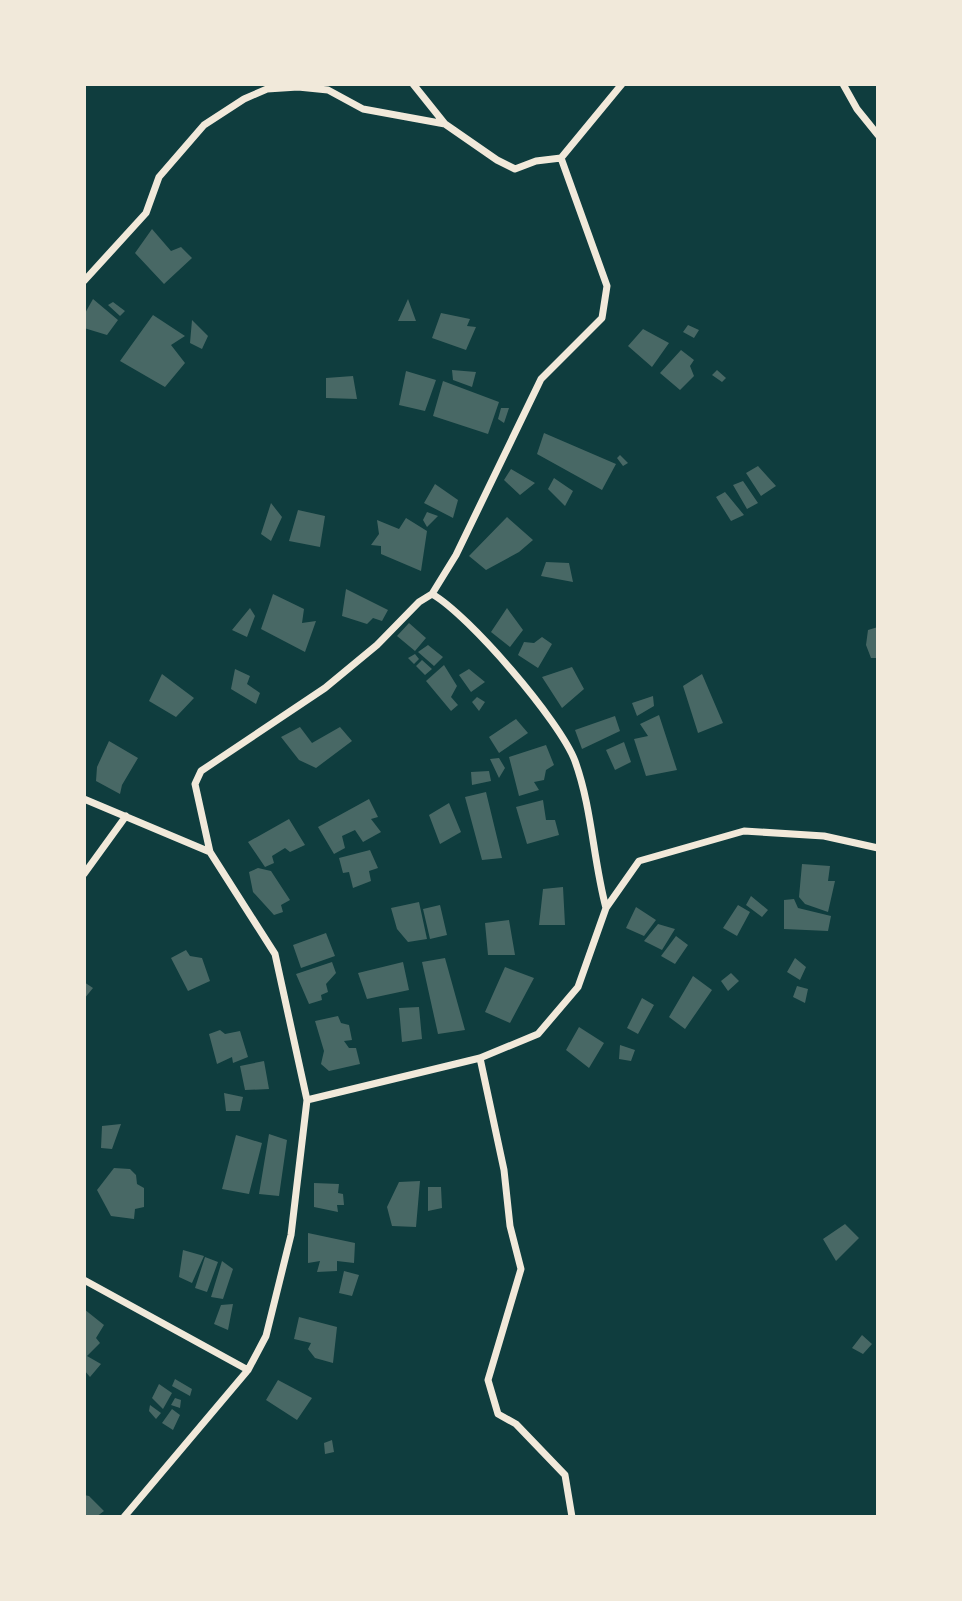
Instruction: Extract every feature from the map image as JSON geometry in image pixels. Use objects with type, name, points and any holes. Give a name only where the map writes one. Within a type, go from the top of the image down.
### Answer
[{"type":"street","points":[[413,84],[444,124],[515,169],[536,161],[561,158],[622,84]]},
{"type":"street","points":[[843,84],[857,109],[878,135]]},
{"type":"street","points":[[84,281],[146,213],[159,177],[204,125],[244,99],[267,89],[298,87],[328,90],[363,109],[444,124]]},
{"type":"street","points":[[124,1517],[248,1370],[266,1336],[291,1234],[307,1100],[275,954],[210,852],[195,783],[201,771],[324,688],[377,645],[419,601],[432,594],[456,555],[541,379],[602,318],[607,286],[561,158]]},
{"type":"street","points":[[432,594],[449,604],[485,640],[547,716],[574,758],[589,808],[595,866],[606,908]]},
{"type":"street","points":[[84,799],[210,852]]},
{"type":"street","points":[[84,874],[127,816]]},
{"type":"street","points":[[307,1100],[480,1058],[538,1034],[578,987],[606,908],[639,861],[744,831],[824,836],[878,848]]},
{"type":"street","points":[[480,1058],[504,1170],[510,1226],[521,1269],[488,1380],[498,1414],[516,1424],[565,1475],[572,1517]]},
{"type":"street","points":[[84,1280],[248,1370]]},
{"type":"building","points":[[152,229],[171,251],[181,247],[192,258],[164,284],[135,253]]},
{"type":"building","points":[[93,299],[118,320],[107,335],[84,328],[84,315]]},
{"type":"building","points":[[408,299],[416,321],[398,321]]},
{"type":"building","points":[[113,302],[125,311],[120,316],[108,305]]},
{"type":"building","points":[[441,313],[470,319],[467,326],[476,327],[466,350],[432,338]]},
{"type":"building","points":[[153,315],[185,336],[171,345],[185,363],[165,387],[120,361]]},
{"type":"building","points":[[192,320],[208,336],[202,349],[190,343]]},
{"type":"building","points":[[688,325],[699,330],[694,338],[683,332]]},
{"type":"building","points":[[643,329],[669,343],[652,367],[628,346]]},
{"type":"building","points":[[681,350],[694,360],[690,366],[694,376],[680,390],[660,373]]},
{"type":"building","points":[[452,370],[476,372],[472,387],[453,380]]},
{"type":"building","points":[[717,370],[726,378],[722,382],[712,375]]},
{"type":"building","points":[[406,371],[436,380],[425,411],[399,405]]},
{"type":"building","points":[[353,376],[357,399],[326,398],[326,378]]},
{"type":"building","points":[[443,381],[499,402],[488,434],[433,416]]},
{"type":"building","points":[[501,408],[509,408],[504,423],[498,419]]},
{"type":"building","points":[[544,433],[616,464],[602,490],[537,454]]},
{"type":"building","points":[[620,455],[628,463],[623,466],[617,458]]},
{"type":"building","points":[[758,466],[776,486],[761,496],[746,473]]},
{"type":"building","points":[[511,469],[535,483],[520,495],[504,480]]},
{"type":"building","points":[[554,478],[573,491],[565,506],[548,489]]},
{"type":"building","points":[[743,481],[758,503],[747,509],[733,485]]},
{"type":"building","points":[[435,484],[458,500],[453,518],[424,503]]},
{"type":"building","points":[[725,492],[744,515],[731,521],[716,497]]},
{"type":"building","points":[[271,503],[282,517],[271,541],[261,534]]},
{"type":"building","points":[[298,510],[325,516],[320,547],[289,541]]},
{"type":"building","points":[[427,512],[438,516],[427,527],[423,520]]},
{"type":"building","points":[[507,517],[533,540],[519,552],[486,570],[469,556]]},
{"type":"building","points":[[406,518],[427,531],[421,571],[381,554],[381,546],[371,545],[379,534],[377,520],[399,529]]},
{"type":"building","points":[[546,562],[569,563],[573,582],[541,576]]},
{"type":"building","points":[[346,589],[388,610],[382,621],[373,618],[367,624],[342,616]]},
{"type":"building","points":[[273,594],[304,609],[302,623],[316,621],[305,652],[261,629]]},
{"type":"building","points":[[250,608],[255,616],[247,637],[232,630]]},
{"type":"building","points":[[507,608],[523,630],[510,647],[491,632]]},
{"type":"building","points":[[409,623],[426,638],[415,651],[397,636]]},
{"type":"building","points":[[878,627],[878,658],[871,658],[866,645],[868,630]]},
{"type":"building","points":[[542,637],[552,644],[538,668],[518,655],[524,642],[534,643]]},
{"type":"building","points":[[428,645],[443,657],[434,666],[418,652]]},
{"type":"building","points":[[415,654],[419,659],[414,664],[408,658]]},
{"type":"building","points":[[422,660],[432,669],[425,675],[416,666]]},
{"type":"building","points":[[444,665],[457,686],[451,697],[458,705],[451,711],[426,681]]},
{"type":"building","points":[[572,667],[584,689],[562,708],[542,677]]},
{"type":"building","points":[[235,669],[250,676],[247,684],[260,693],[256,704],[231,689]]},
{"type":"building","points":[[469,669],[485,682],[471,692],[459,675]]},
{"type":"building","points":[[162,674],[194,698],[176,717],[149,701]]},
{"type":"building","points":[[702,674],[723,723],[698,733],[683,686]]},
{"type":"building","points":[[653,696],[654,706],[637,716],[632,703]]},
{"type":"building","points":[[477,697],[485,702],[479,711],[472,702]]},
{"type":"building","points":[[659,715],[677,770],[646,776],[634,739],[648,736],[640,724]]},
{"type":"building","points":[[615,716],[620,731],[582,749],[575,730]]},
{"type":"building","points":[[516,719],[528,733],[499,753],[489,737]]},
{"type":"building","points":[[300,727],[312,743],[340,727],[352,741],[316,768],[299,760],[281,737]]},
{"type":"building","points":[[109,741],[138,758],[122,785],[120,794],[96,781],[97,767]]},
{"type":"building","points":[[624,742],[631,762],[615,770],[606,750]]},
{"type":"building","points":[[546,745],[554,765],[546,770],[544,780],[534,782],[539,790],[519,796],[509,757]]},
{"type":"building","points":[[499,758],[505,768],[499,778],[490,759]]},
{"type":"building","points":[[489,771],[491,781],[472,785],[471,772]]},
{"type":"building","points":[[486,792],[502,858],[482,860],[465,797]]},
{"type":"building","points":[[369,799],[378,817],[371,819],[381,832],[363,842],[355,830],[342,836],[345,848],[334,854],[318,827]]},
{"type":"building","points":[[543,800],[546,820],[555,820],[559,835],[527,844],[516,807]]},
{"type":"building","points":[[449,803],[461,832],[440,844],[429,815]]},
{"type":"building","points":[[289,819],[305,845],[290,852],[285,848],[272,856],[274,863],[265,867],[248,842]]},
{"type":"building","points":[[370,850],[378,868],[369,871],[371,881],[353,888],[349,872],[343,873],[339,858]]},
{"type":"building","points":[[802,864],[830,866],[828,881],[835,881],[828,912],[805,904],[799,897]]},
{"type":"building","points":[[258,868],[271,871],[290,900],[281,905],[283,912],[274,915],[253,892],[249,872]]},
{"type":"building","points":[[563,887],[565,925],[539,925],[543,889]]},
{"type":"building","points":[[751,896],[768,910],[762,917],[746,905]]},
{"type":"building","points":[[794,899],[798,908],[831,916],[828,931],[784,929],[784,900]]},
{"type":"building","points":[[419,902],[427,939],[408,942],[397,929],[391,908]]},
{"type":"building","points":[[440,905],[447,935],[430,939],[423,909]]},
{"type":"building","points":[[738,905],[750,912],[737,936],[723,928]]},
{"type":"building","points":[[636,907],[656,920],[644,936],[626,928]]},
{"type":"building","points":[[509,920],[515,955],[488,955],[485,923]]},
{"type":"building","points":[[658,924],[675,929],[662,950],[644,941]]},
{"type":"building","points":[[326,933],[335,956],[301,968],[293,945]]},
{"type":"building","points":[[676,936],[688,945],[675,964],[661,956]]},
{"type":"building","points":[[186,950],[190,956],[202,958],[210,981],[188,991],[171,958]]},
{"type":"building","points":[[445,958],[465,1030],[438,1034],[422,962]]},
{"type":"building","points":[[795,958],[806,967],[800,980],[787,972]]},
{"type":"building","points":[[332,962],[336,973],[326,984],[328,992],[321,995],[322,1000],[309,1004],[296,974]]},
{"type":"building","points":[[403,962],[409,990],[367,999],[358,973]]},
{"type":"building","points":[[505,967],[534,978],[510,1023],[485,1012]]},
{"type":"building","points":[[731,973],[739,981],[728,991],[721,981]]},
{"type":"building","points":[[693,976],[712,990],[685,1029],[669,1017]]},
{"type":"building","points":[[84,982],[93,988],[84,999]]},
{"type":"building","points":[[797,986],[808,989],[805,1003],[793,997]]},
{"type":"building","points":[[642,998],[654,1005],[638,1034],[627,1028]]},
{"type":"building","points":[[419,1007],[422,1039],[402,1042],[399,1008]]},
{"type":"building","points":[[338,1016],[341,1023],[349,1025],[352,1040],[344,1041],[349,1048],[356,1048],[360,1064],[329,1071],[321,1064],[324,1051],[315,1021]]},
{"type":"building","points":[[579,1027],[604,1043],[589,1068],[566,1050]]},
{"type":"building","points":[[220,1030],[225,1034],[240,1031],[248,1057],[233,1063],[232,1057],[217,1064],[209,1034]]},
{"type":"building","points":[[620,1045],[635,1050],[631,1061],[619,1059]]},
{"type":"building","points":[[264,1061],[269,1089],[245,1090],[240,1066]]},
{"type":"building","points":[[224,1093],[243,1097],[240,1111],[226,1111]]},
{"type":"building","points":[[121,1124],[112,1149],[101,1148],[102,1126]]},
{"type":"building","points":[[269,1134],[287,1140],[279,1196],[259,1194]]},
{"type":"building","points":[[236,1135],[262,1143],[249,1194],[222,1189]]},
{"type":"building","points":[[114,1168],[130,1169],[136,1175],[137,1184],[144,1188],[144,1207],[135,1209],[134,1219],[111,1216],[97,1190]]},
{"type":"building","points":[[420,1181],[416,1227],[392,1226],[387,1207],[399,1182]]},
{"type":"building","points":[[314,1183],[339,1184],[338,1193],[343,1194],[344,1205],[337,1205],[338,1212],[314,1207]]},
{"type":"building","points":[[428,1187],[441,1187],[442,1208],[428,1211]]},
{"type":"building","points":[[845,1224],[859,1238],[836,1261],[823,1239]]},
{"type":"building","points":[[308,1233],[355,1243],[354,1263],[337,1261],[337,1271],[317,1272],[320,1261],[308,1263]]},
{"type":"building","points":[[183,1250],[204,1256],[192,1283],[179,1277]]},
{"type":"building","points":[[205,1257],[218,1262],[207,1292],[195,1288]]},
{"type":"building","points":[[222,1261],[233,1269],[223,1299],[211,1297]]},
{"type":"building","points":[[344,1271],[359,1275],[352,1296],[339,1293]]},
{"type":"building","points":[[233,1304],[228,1330],[214,1324],[221,1305]]},
{"type":"building","points":[[84,1309],[104,1325],[96,1338],[100,1343],[87,1356],[101,1364],[90,1377],[84,1370]]},
{"type":"building","points":[[299,1317],[337,1327],[333,1363],[315,1358],[308,1349],[311,1343],[294,1339]]},
{"type":"building","points":[[862,1335],[872,1344],[863,1354],[852,1348]]},
{"type":"building","points":[[175,1379],[192,1389],[190,1396],[172,1386]]},
{"type":"building","points":[[278,1380],[312,1398],[297,1420],[266,1400]]},
{"type":"building","points":[[159,1384],[172,1393],[163,1409],[152,1398]]},
{"type":"building","points":[[175,1398],[181,1400],[180,1408],[171,1405]]},
{"type":"building","points":[[150,1405],[161,1413],[156,1419],[149,1411]]},
{"type":"building","points":[[172,1409],[180,1415],[173,1430],[162,1423]]},
{"type":"building","points":[[332,1440],[334,1452],[325,1454],[324,1443]]},
{"type":"building","points":[[84,1495],[89,1496],[104,1511],[96,1517],[84,1517]]}]
